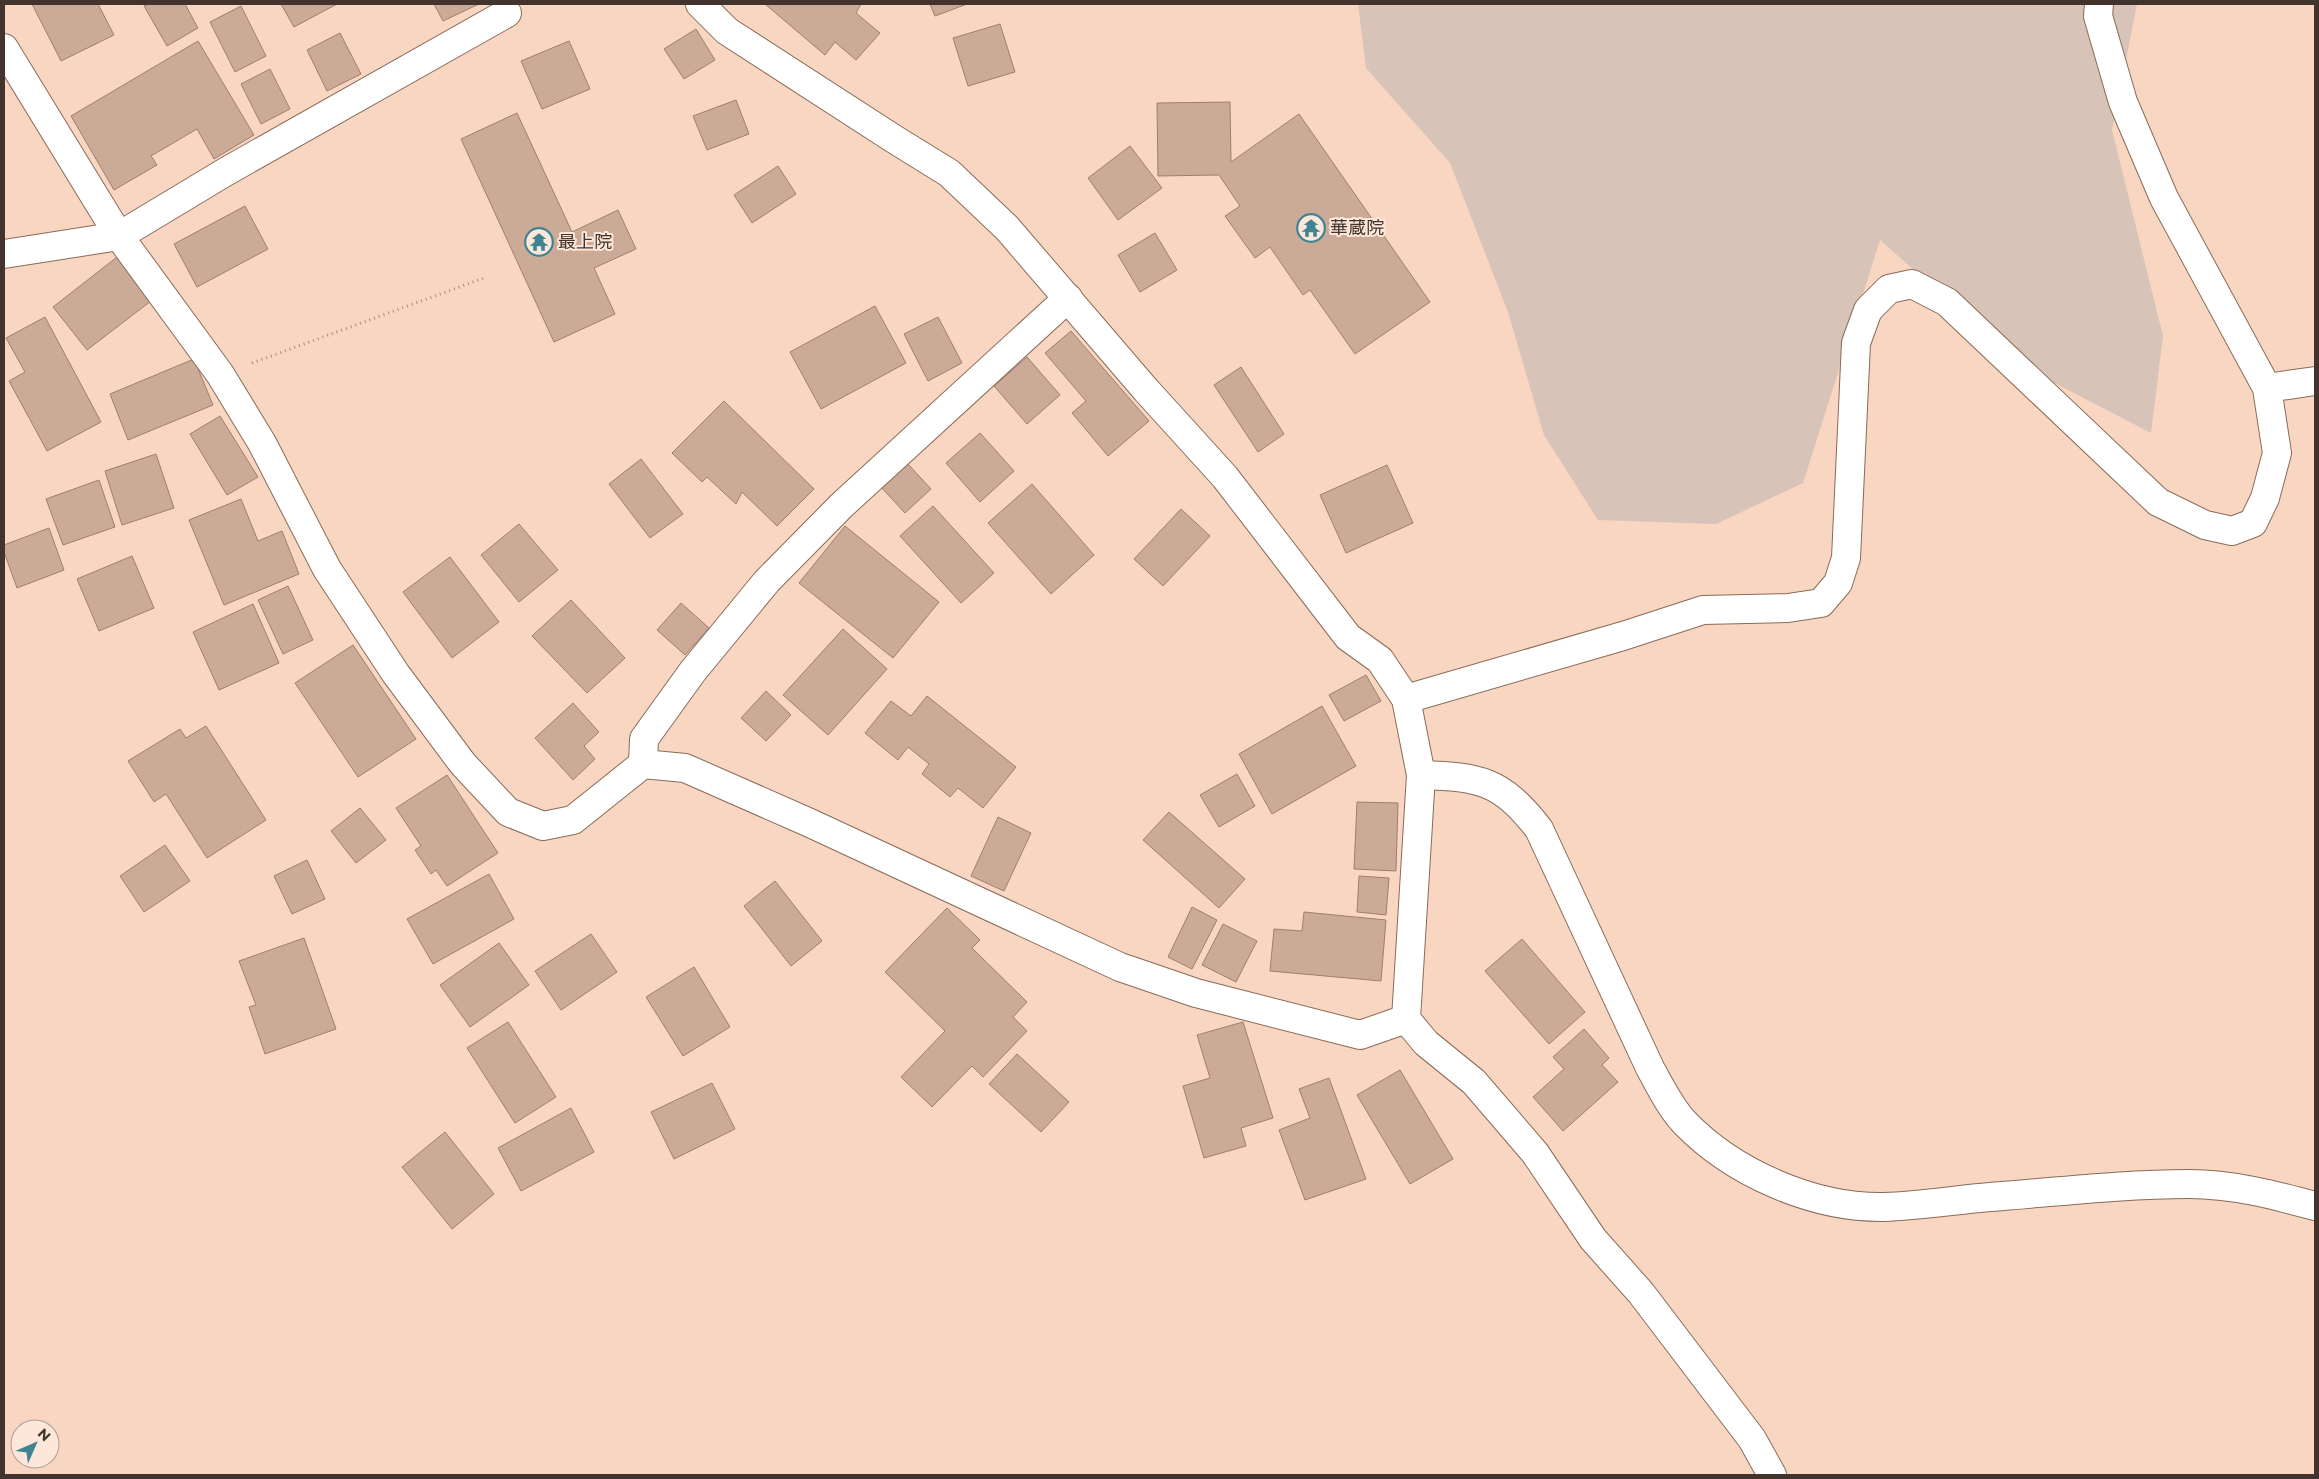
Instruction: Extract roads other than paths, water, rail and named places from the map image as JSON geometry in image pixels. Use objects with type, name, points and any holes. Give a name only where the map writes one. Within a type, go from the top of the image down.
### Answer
[{"type":"lane","points":[[700,4],[727,31],[796,73],[894,139],[949,172],[1007,228],[1146,390],[1225,477],[1348,637],[1380,660],[1406,699],[1421,774],[1406,1019],[1426,1043],[1474,1082],[1535,1153],[1593,1239],[1640,1293],[1752,1439],[1772,1475]]},
{"type":"lane","points":[[1406,699],[1623,636],[1703,610],[1788,608],[1821,603],[1838,583],[1846,558],[1856,343],[1868,310],[1889,289],[1912,284],[1947,302],[2158,502],[2205,525],[2232,531],[2253,523],[2265,498],[2277,453],[2267,388],[2164,198],[2123,102],[2098,16],[2099,4]]},
{"type":"lane","points":[[4,254],[119,236],[227,171],[508,13]]},
{"type":"lane","points":[[4,48],[119,236],[220,374],[262,443],[327,569],[396,674],[452,749],[508,812],[543,826],[572,820],[643,764],[685,768],[810,823],[1120,967],[1196,993],[1360,1035],[1406,1019]]},
{"type":"lane","points":[[643,764],[644,739],[693,671],[767,581],[842,505],[1068,298]]},
{"type":"lane","points":[[2267,388],[2315,381]]},
{"type":"lane","points":[[1421,774],[1456,776],[1490,783],[1521,806],[1539,829],[1650,1068],[1668,1099],[1683,1121],[1705,1141],[1731,1162],[1764,1179],[1808,1195],[1845,1203],[1883,1207],[2190,1184],[2266,1192],[2315,1206]]},
{"type":"place","name":"華蔵院","points":[[1311,228]]},
{"type":"place","name":"最上院","points":[[539,242]]}]
